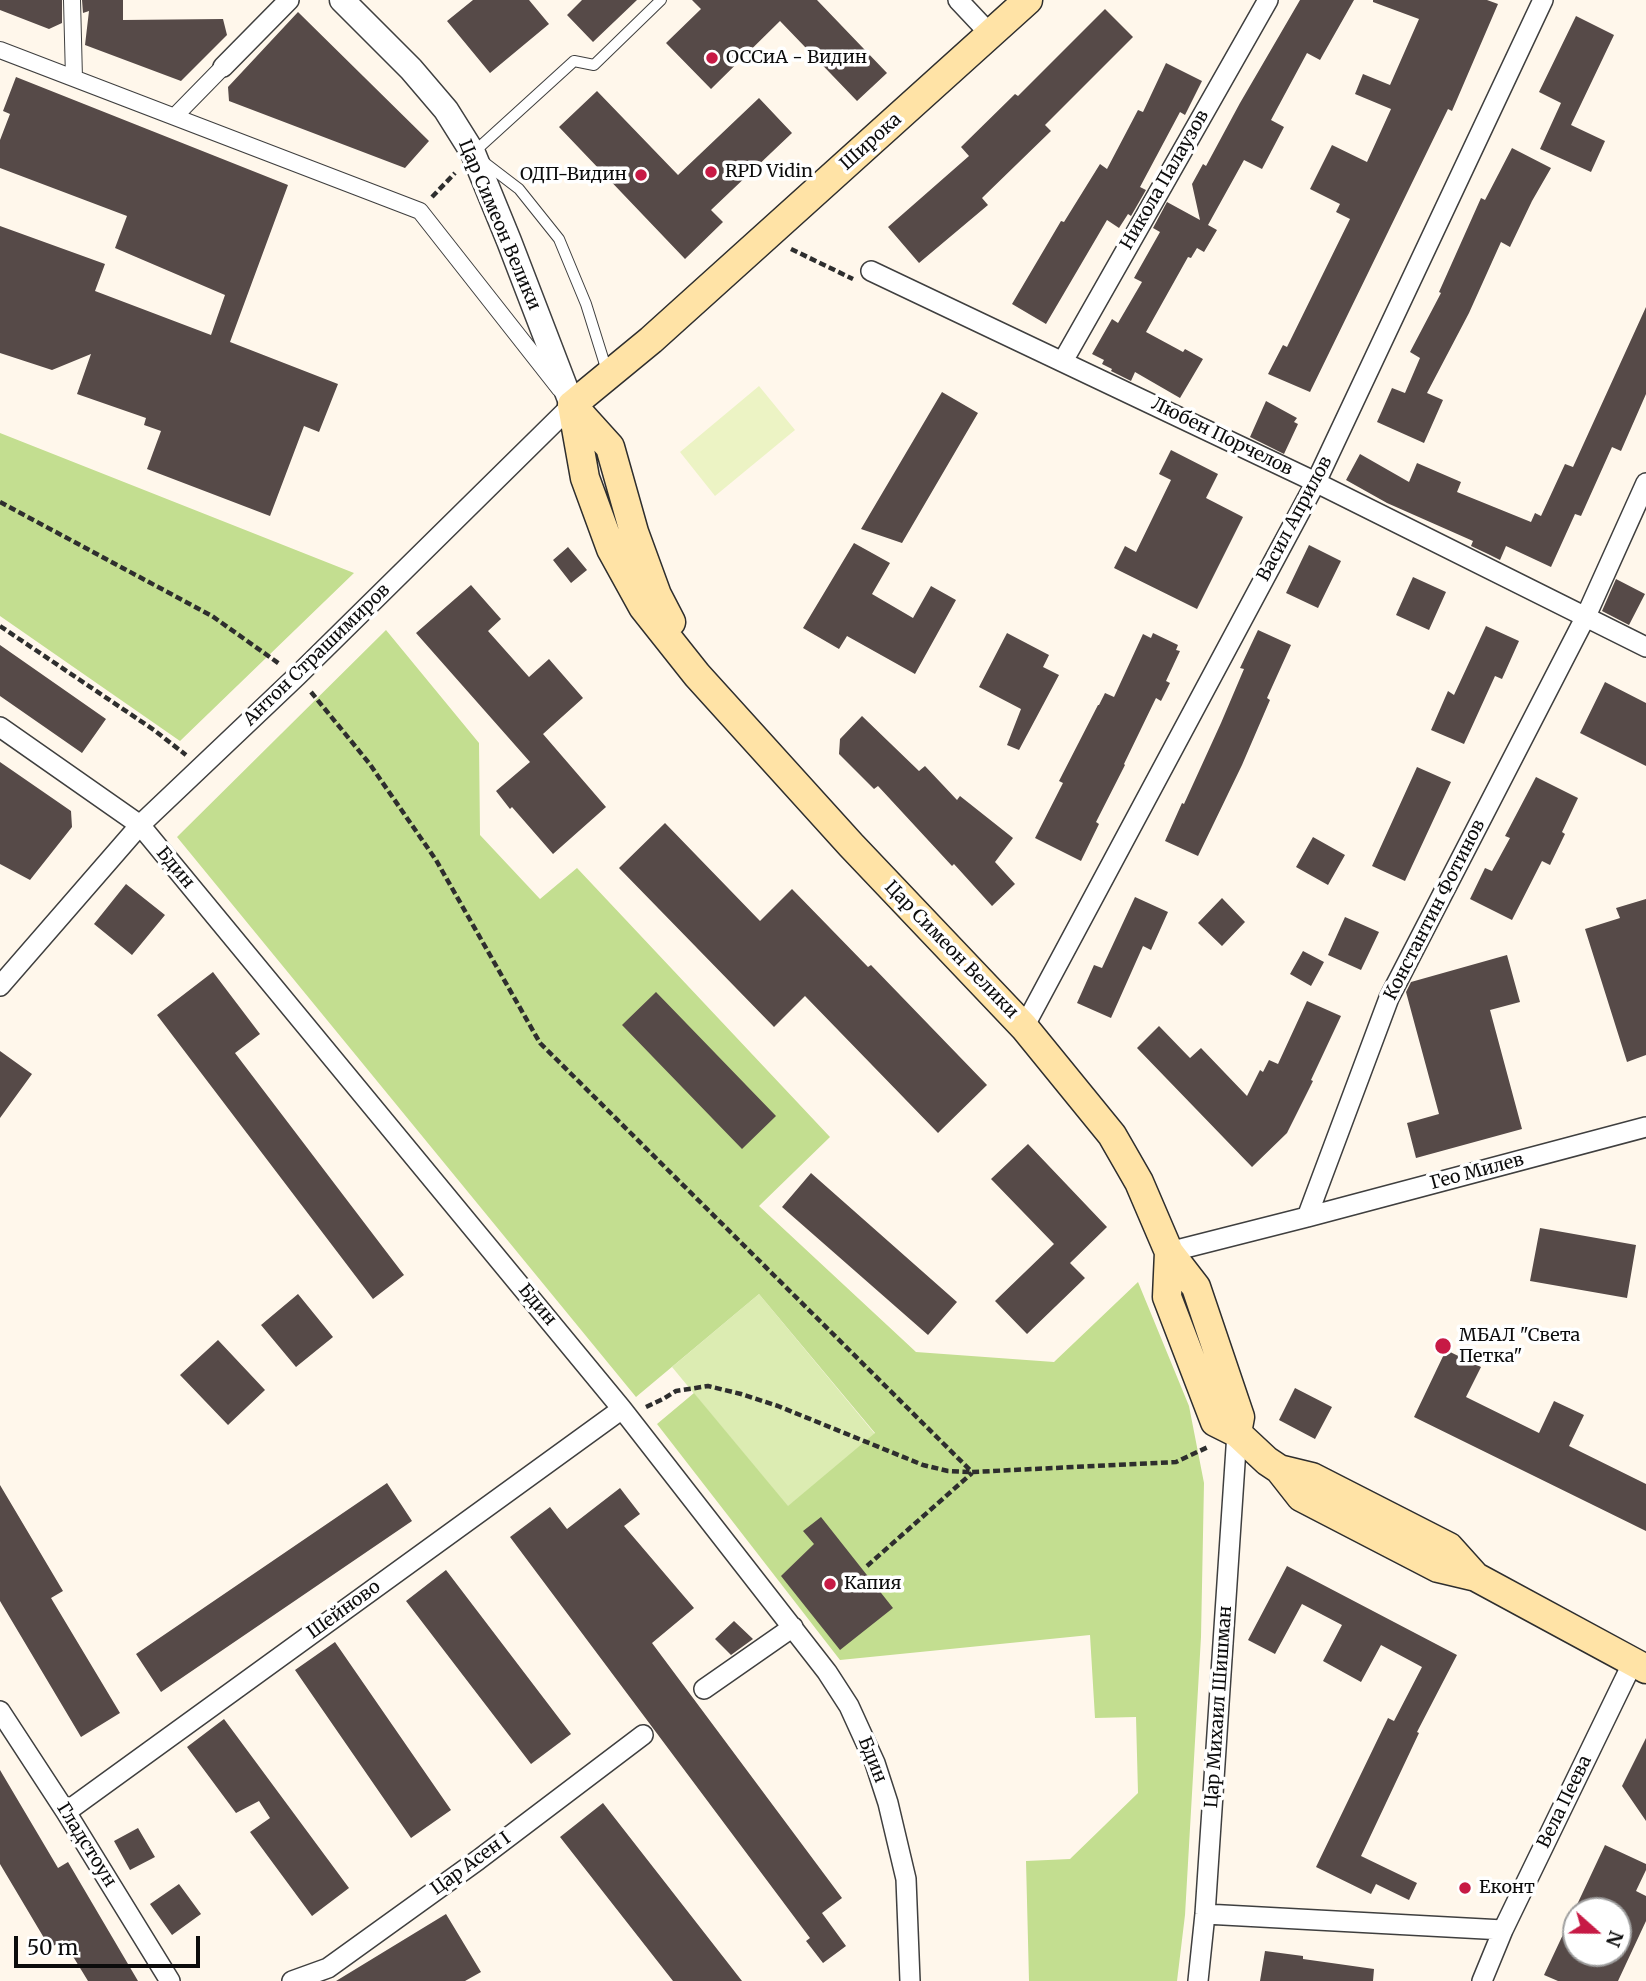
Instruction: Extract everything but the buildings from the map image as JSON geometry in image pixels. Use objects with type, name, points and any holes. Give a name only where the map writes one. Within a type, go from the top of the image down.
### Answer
[{"type":"main road","name":"Широка","points":[[651,340],[1028,0]]},
{"type":"main road","name":"Антон Страшимиров","points":[[572,405],[651,340]]},
{"type":"main road","name":"Цар Симеон Велики","points":[[572,405],[585,478],[611,549],[643,607],[697,675],[851,845],[1024,1027],[1112,1135],[1139,1182],[1169,1252],[1196,1287],[1240,1417],[1237,1433]]},
{"type":"main road","points":[[1237,1433],[1279,1469],[1312,1476],[1449,1548],[1476,1577],[1639,1665]]},
{"type":"street","points":[[72,0],[74,78]]},
{"type":"street","points":[[175,116],[289,0]]},
{"type":"street","name":"Цар Симеон Велики","points":[[342,0],[411,69],[446,110],[472,153],[572,405]]},
{"type":"street","points":[[958,0],[990,34]]},
{"type":"street","name":"Никола Палаузов","points":[[1063,361],[1268,0]]},
{"type":"street","name":"Васил Априлов","points":[[1024,1027],[1310,480],[1543,0]]},
{"type":"street","points":[[0,50],[420,211],[572,405]]},
{"type":"street","name":"Любен Порчелов","points":[[871,271],[1310,480],[1646,647]]},
{"type":"street","name":"Антон Страшимиров","points":[[0,986],[140,825],[297,676],[572,405]]},
{"type":"street","name":"Константин Фотинов","points":[[1307,1217],[1389,998],[1586,616],[1646,483]]},
{"type":"street","name":"Бдин","points":[[0,727],[140,825],[622,1409],[827,1672],[849,1706],[875,1763],[888,1803],[906,1879],[910,1981]]},
{"type":"street","name":"Гео Милев","points":[[1307,1217],[1646,1126]]},
{"type":"street","points":[[1169,1252],[1307,1217]]},
{"type":"street","name":"Шейново","points":[[66,1812],[622,1409]]},
{"type":"street","name":"Цар Михаил Шишман","points":[[1198,1981],[1205,1914],[1237,1433]]},
{"type":"street","points":[[704,1689],[793,1627]]},
{"type":"street","name":"Вела Пеева","points":[[1484,1980],[1503,1930],[1639,1665]]},
{"type":"street","name":"Гладстоун","points":[[0,1711],[170,1981]]},
{"type":"street","name":"Цар Асен I","points":[[292,1981],[332,1974],[643,1735]]},
{"type":"street","points":[[1205,1914],[1503,1930]]},
{"type":"lane","points":[[608,375],[586,304],[559,239],[519,190],[472,153],[574,61],[594,65],[661,0]]},
{"type":"path","points":[[420,211],[472,153]]},
{"type":"path","points":[[765,237],[865,285],[871,271]]},
{"type":"path","points":[[0,502],[212,616],[297,676],[369,763],[436,860],[540,1043],[972,1472]]},
{"type":"path","points":[[0,626],[154,730],[201,767]]},
{"type":"path","points":[[622,1409],[646,1407],[676,1391],[708,1386],[778,1405],[923,1465],[948,1471],[972,1472],[1176,1462],[1237,1433]]},
{"type":"path","points":[[867,1566],[972,1472]]},
{"type":"green space","points":[[759,386],[795,430],[715,496],[680,452]]},
{"type":"green space","points":[[0,433],[354,573],[180,741],[0,616]]},
{"type":"green space","points":[[386,630],[479,743],[480,835],[540,899],[577,868],[830,1137],[759,1206],[916,1352],[1054,1362],[1138,1282],[1189,1406],[1204,1483],[1201,1637],[1185,1915],[1177,1981],[1029,1981],[1026,1861],[1070,1859],[1138,1793],[1136,1717],[1095,1718],[1090,1635],[840,1660],[657,1424],[694,1393],[788,1506],[875,1433],[759,1294],[636,1397],[177,837]]},
{"type":"green space","points":[[759,1294],[875,1434],[788,1507],[672,1367]]},
{"type":"place","name":"ОССиА - Видин","points":[[712,58]]},
{"type":"place","name":"RPD Vidin","points":[[711,172]]},
{"type":"place","name":"ОДП-Видин","points":[[641,175]]},
{"type":"place","name":"МБАЛ \"Света Петка\"","points":[[1443,1346]]},
{"type":"place","name":"Капия","points":[[830,1584]]},
{"type":"place","name":"Еконт","points":[[1465,1888]]}]
